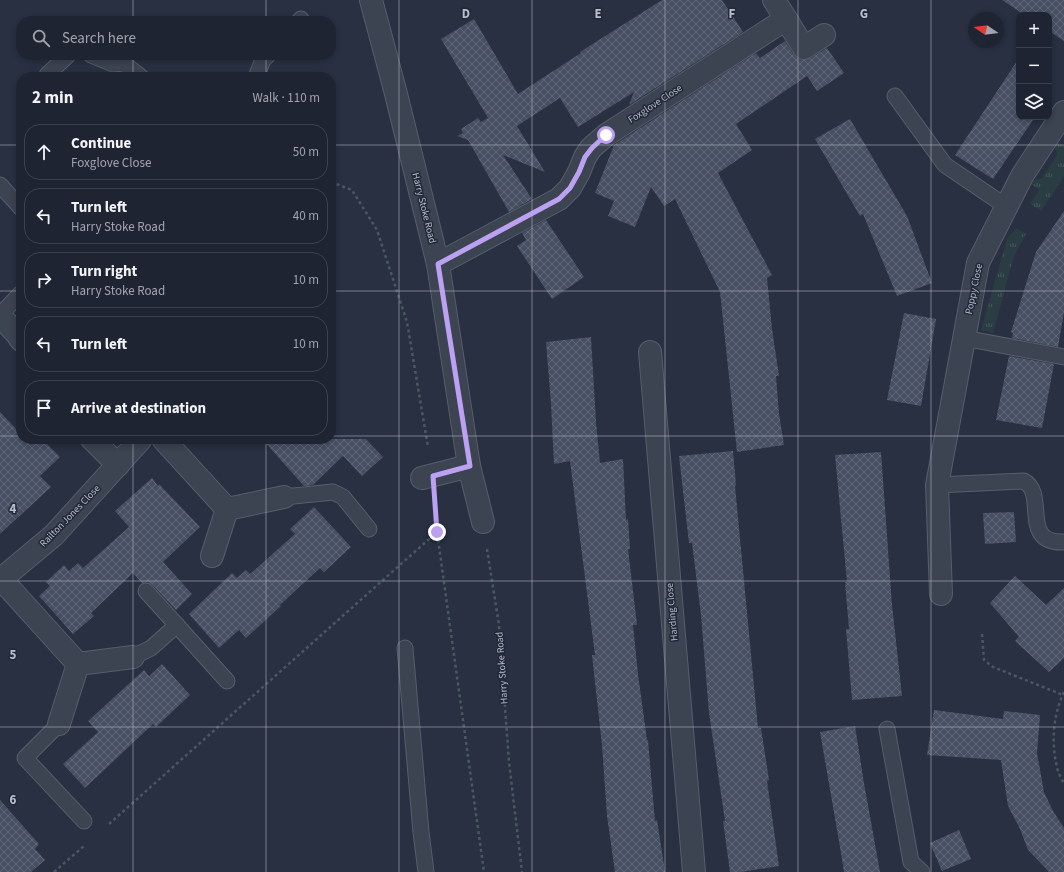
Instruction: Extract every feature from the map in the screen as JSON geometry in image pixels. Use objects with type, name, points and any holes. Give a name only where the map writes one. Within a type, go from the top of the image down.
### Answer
[{"type":"street","name":"Harry Stoke Road","points":[[371,0],[438,264],[470,466],[483,522]]},
{"type":"street","points":[[774,0],[804,48],[824,35]]},
{"type":"street","name":"Foxglove Close","points":[[438,264],[559,199],[570,188],[585,157],[606,135],[786,19]]},
{"type":"street","name":"Poppy Close","points":[[941,594],[936,485],[978,263],[1022,176],[1064,112]]},
{"type":"street","points":[[0,316],[16,333]]},
{"type":"street","name":"Harding Close","points":[[650,352],[694,872]]},
{"type":"street","points":[[97,444],[118,465]]},
{"type":"street","name":"Railton Jones Close","points":[[78,664],[0,580],[54,535],[137,444]]},
{"type":"street","points":[[168,444],[227,509]]},
{"type":"street","points":[[428,477],[470,466]]},
{"type":"street","points":[[227,509],[284,497]]},
{"type":"street","points":[[212,556],[227,509]]},
{"type":"street","points":[[59,724],[78,664],[133,657]]},
{"type":"lane","points":[[50,72],[63,60]]},
{"type":"lane","points":[[103,60],[113,64],[123,63],[135,72]]},
{"type":"lane","points":[[258,72],[263,60]]},
{"type":"lane","points":[[895,96],[945,164],[1007,207]]},
{"type":"lane","points":[[0,185],[16,203]]},
{"type":"lane","points":[[0,316],[16,298]]},
{"type":"lane","points":[[964,338],[1064,357]]},
{"type":"lane","points":[[936,485],[1024,481],[1030,484],[1033,491],[1038,530],[1046,538],[1056,542],[1064,542]]},
{"type":"lane","points":[[284,497],[333,492],[343,497],[369,529]]},
{"type":"lane","points":[[146,591],[227,681]]},
{"type":"lane","points":[[133,657],[151,648],[177,625]]},
{"type":"lane","points":[[405,648],[421,832],[426,872]]},
{"type":"lane","points":[[59,724],[25,758],[84,821]]},
{"type":"lane","points":[[887,729],[910,862],[922,872]]},
{"type":"path","points":[[336,184],[352,190],[377,230],[407,322],[484,872]]},
{"type":"path","name":"Harry Stoke Road","points":[[483,522],[499,625],[509,762],[522,872]]},
{"type":"path","points":[[107,825],[437,532]]},
{"type":"path","points":[[982,634],[984,660],[993,667],[1063,694],[1055,720],[1054,744],[1057,768],[1064,784]]},
{"type":"path","points":[[54,872],[90,841]]},
{"type":"green space","points":[[1054,140],[1064,146],[1064,176],[1041,211],[1030,204],[1039,190],[1029,182],[1042,178],[1057,155]]},
{"type":"green space","points":[[1016,228],[1026,234],[1014,256],[993,333],[981,330],[1007,239]]},
{"type":"building","points":[[662,0],[722,0],[743,32],[629,105],[634,92],[578,127],[560,98],[517,126],[545,172],[503,155],[532,199],[509,212],[468,140],[457,136],[463,133],[461,129],[478,118],[481,122],[488,118],[441,39],[474,19],[518,94],[581,53],[580,52]]},
{"type":"building","points":[[1002,0],[1064,0],[1064,41],[1052,33],[1052,12],[1020,12]]},
{"type":"building","points":[[785,41],[794,55],[799,59],[804,60],[811,58],[827,48],[844,73],[817,91],[807,76],[736,124],[752,150],[718,173],[772,275],[767,278],[772,329],[779,376],[776,376],[779,414],[784,445],[737,452],[720,292],[675,199],[664,206],[651,187],[635,227],[608,216],[614,201],[595,193],[614,145],[756,53],[760,58]]},
{"type":"building","points":[[1016,63],[1016,120],[1033,120],[993,179],[955,155]]},
{"type":"building","points":[[850,119],[907,216],[932,283],[897,296],[863,214],[860,216],[815,139]]},
{"type":"building","points":[[1064,211],[1064,312],[1058,347],[1012,338],[1013,333],[1011,332],[1036,252]]},
{"type":"building","points":[[546,220],[584,277],[552,299],[517,246],[526,240],[522,233]]},
{"type":"building","points":[[904,313],[936,319],[921,406],[887,400]]},
{"type":"building","points":[[591,337],[600,463],[623,459],[626,520],[628,519],[630,549],[628,549],[637,625],[633,625],[638,674],[648,740],[655,821],[657,820],[665,872],[615,872],[607,816],[602,745],[592,655],[595,655],[570,461],[554,464],[546,342]]},
{"type":"building","points":[[1009,356],[1054,364],[1042,428],[996,420]]},
{"type":"building","points":[[0,412],[16,429],[16,444],[47,444],[60,457],[40,476],[51,487],[0,534]]},
{"type":"building","points":[[336,439],[366,439],[383,457],[362,476],[343,456],[313,485],[304,486],[266,444],[336,444]]},
{"type":"building","points":[[733,451],[758,728],[761,728],[769,780],[767,781],[779,866],[741,872],[730,872],[723,821],[725,821],[709,713],[701,615],[692,543],[689,543],[679,456]]},
{"type":"building","points":[[881,452],[892,605],[902,696],[852,700],[846,629],[849,629],[845,582],[847,582],[835,455]]},
{"type":"building","points":[[152,478],[158,486],[159,484],[200,527],[163,562],[192,594],[176,610],[153,585],[148,582],[142,583],[133,573],[91,613],[94,616],[73,634],[39,596],[50,586],[46,582],[64,565],[69,571],[78,563],[83,568],[129,527],[115,511]]},
{"type":"building","points":[[314,507],[351,547],[324,572],[320,568],[246,638],[239,630],[219,648],[189,614],[232,573],[237,578],[246,570],[250,574],[295,534],[290,529]]},
{"type":"building","points":[[1014,512],[1016,542],[985,544],[983,513]]},
{"type":"building","points":[[1015,576],[1046,605],[1064,588],[1064,658],[1049,672],[1015,641],[1019,637],[990,603]]},
{"type":"building","points":[[162,664],[190,695],[156,727],[153,724],[85,788],[63,764],[98,732],[88,721],[144,670],[149,676]]},
{"type":"building","points":[[934,710],[1003,719],[1004,711],[1040,715],[1037,753],[1044,792],[1053,811],[1064,828],[1064,872],[1049,872],[1028,850],[1020,829],[1008,806],[1001,760],[927,755]]},
{"type":"building","points":[[855,726],[880,872],[844,872],[820,732]]},
{"type":"building","points":[[0,800],[39,844],[35,849],[45,860],[31,872],[0,872]]},
{"type":"building","points":[[959,830],[971,859],[942,871],[930,843]]},
{"type":"route","points":[[437,532],[433,476],[470,466],[438,264],[559,199],[570,188],[585,157],[606,135]]}]
